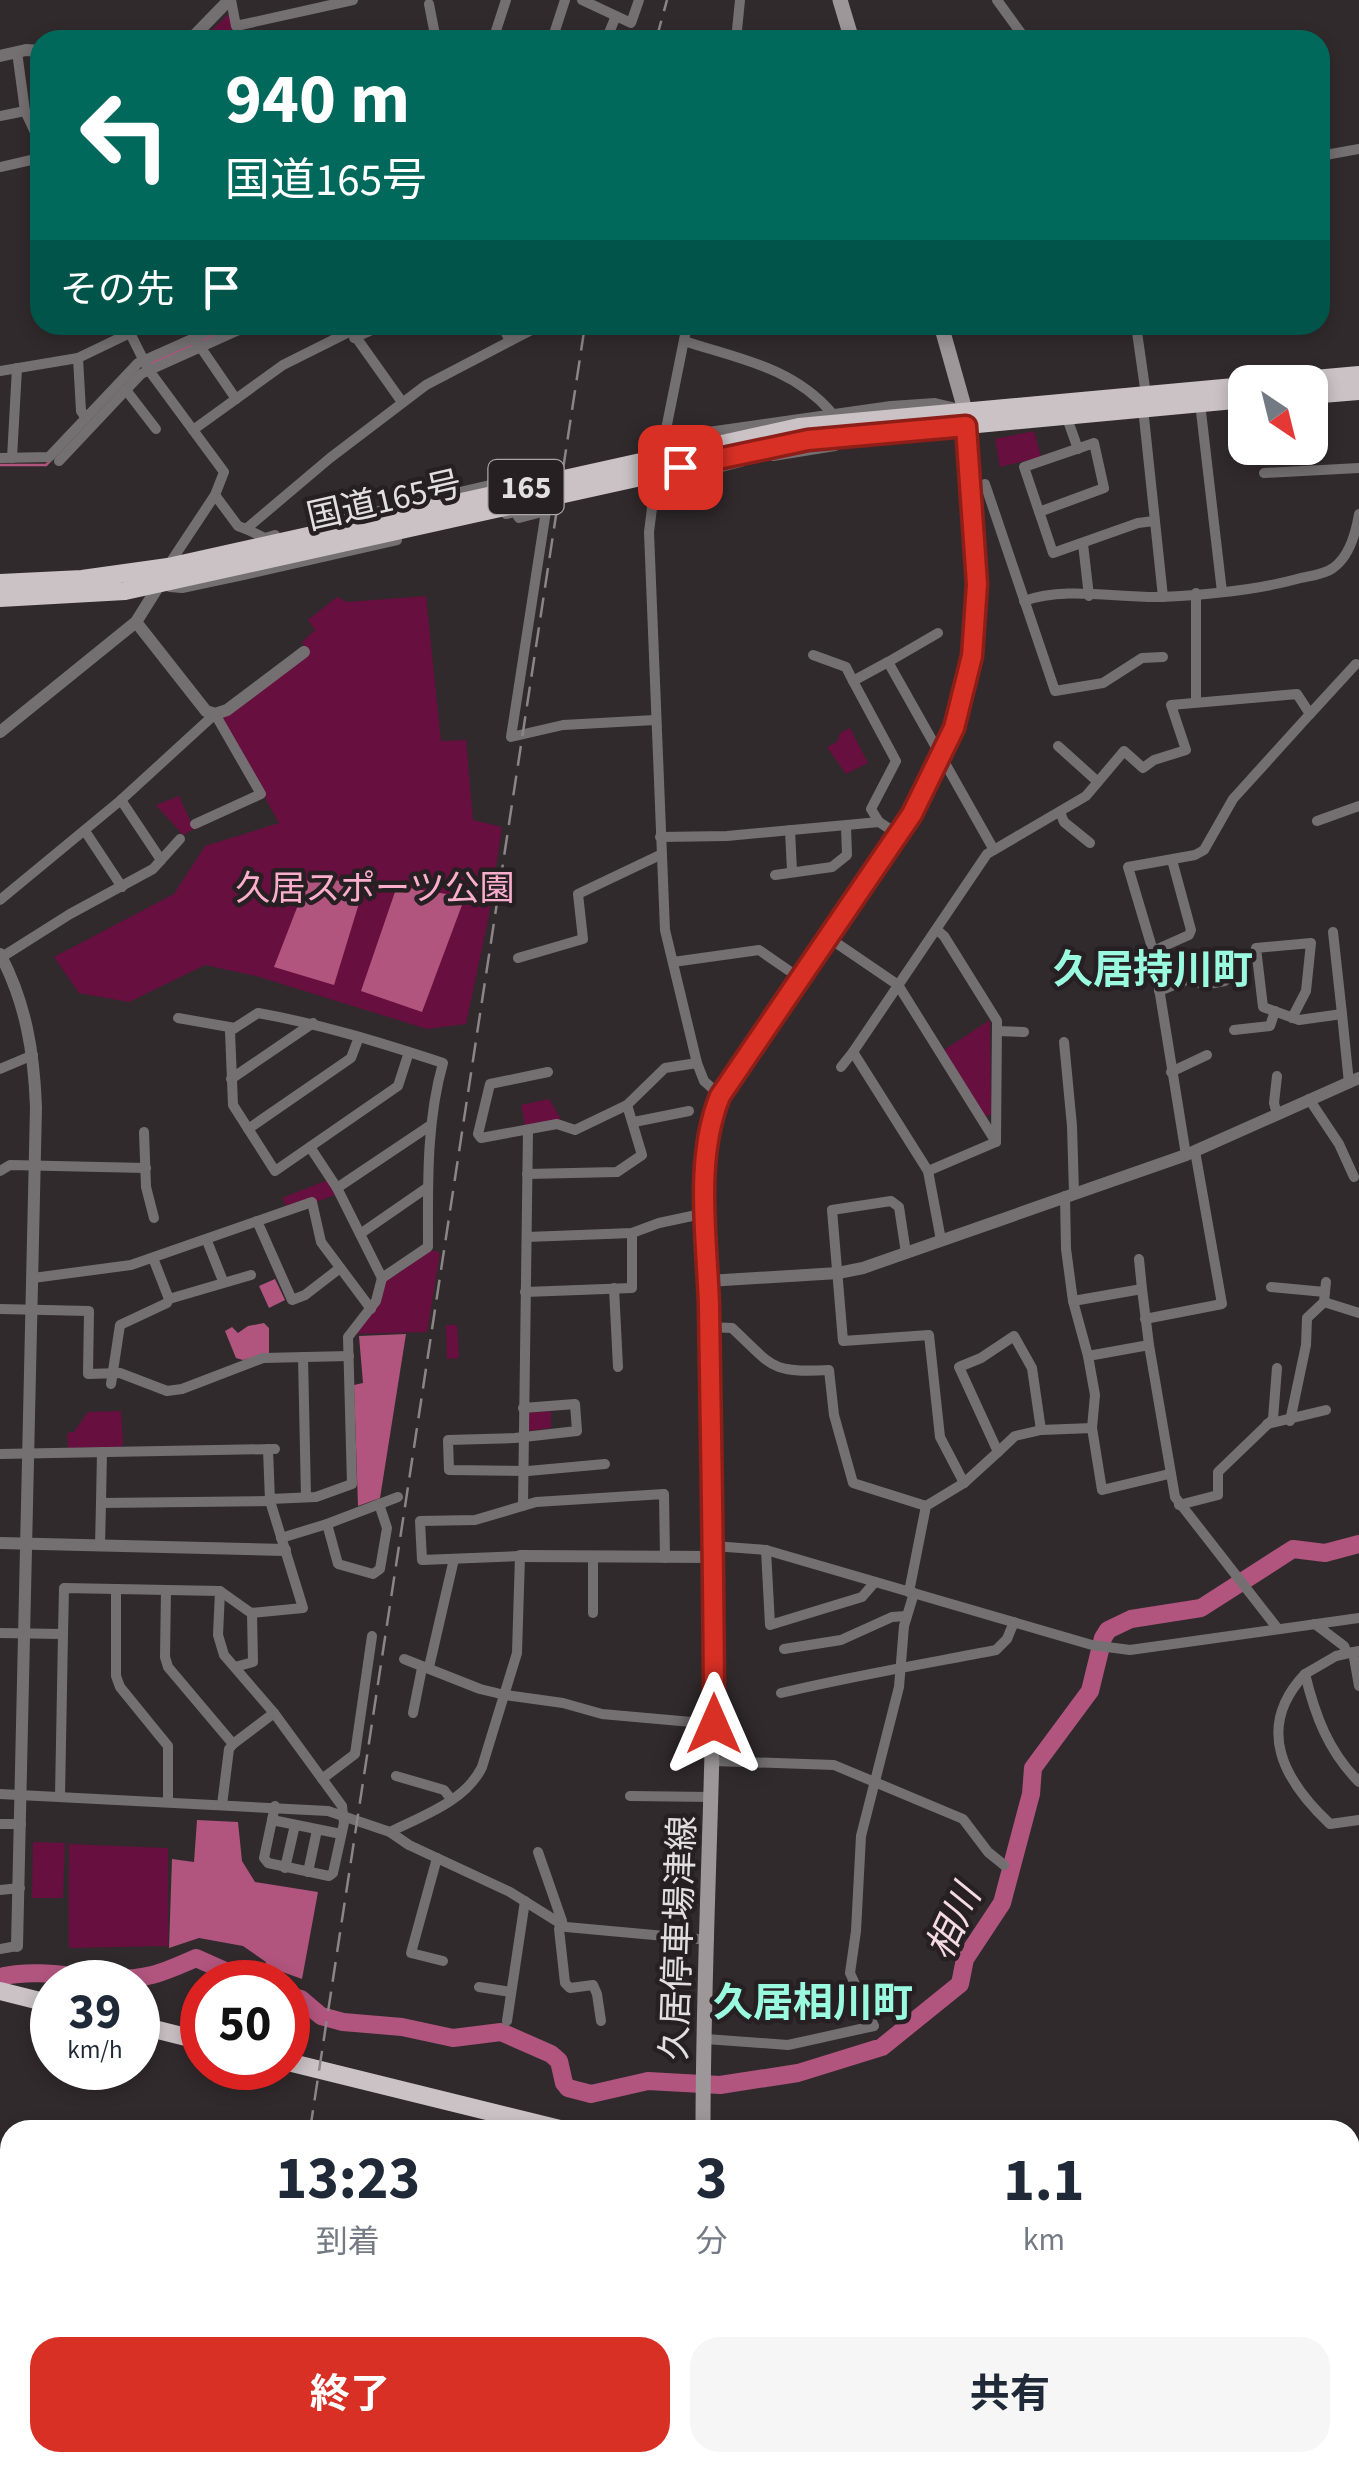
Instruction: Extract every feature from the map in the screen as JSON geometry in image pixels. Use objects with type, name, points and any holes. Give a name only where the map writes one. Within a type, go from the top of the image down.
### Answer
[{"type":"highway","points":[[1328,378],[1359,375]]},
{"type":"highway","name":"国道165号","points":[[0,584],[164,575],[844,421],[965,423],[1072,416],[1228,389]]},
{"type":"highway","points":[[1328,393],[1359,391]]},
{"type":"highway","name":"国道165号","points":[[965,423],[1145,402],[1228,401]]},
{"type":"highway","name":"国道165号","points":[[0,598],[125,591],[164,575]]},
{"type":"highway","points":[[0,1991],[30,1998]]},
{"type":"highway","points":[[310,2067],[519,2120]]},
{"type":"highway","points":[[492,2114],[508,2120]]},
{"type":"main road","points":[[840,0],[849,30]]},
{"type":"main road","name":"久居停車場津線","points":[[703,2120],[714,1724],[706,1213],[711,1118],[720,1096],[899,835],[954,728],[969,670],[976,610],[976,560],[965,423],[943,335]]},
{"type":"street","points":[[230,0],[236,26],[353,0]]},
{"type":"street","points":[[200,30],[230,0]]},
{"type":"street","points":[[496,30],[506,0]]},
{"type":"street","points":[[555,30],[565,0]]},
{"type":"street","points":[[582,0],[631,23],[639,0]]},
{"type":"street","points":[[737,30],[740,0]]},
{"type":"street","points":[[997,0],[1019,30]]},
{"type":"street","points":[[430,4],[434,30]]},
{"type":"street","points":[[610,30],[616,16]]},
{"type":"street","points":[[0,56],[30,51]]},
{"type":"street","points":[[17,52],[30,120]]},
{"type":"street","points":[[0,116],[30,108]]},
{"type":"street","points":[[1330,154],[1359,150]]},
{"type":"street","points":[[0,167],[30,160]]},
{"type":"street","points":[[0,371],[78,358],[118,335]]},
{"type":"street","points":[[0,732],[136,622],[223,476],[222,468],[146,366],[131,335]]},
{"type":"street","points":[[197,342],[207,335]]},
{"type":"street","points":[[17,368],[6,458],[49,457],[86,418],[146,366],[219,335]]},
{"type":"street","points":[[193,430],[283,365],[343,335]]},
{"type":"street","points":[[354,335],[402,402]]},
{"type":"street","points":[[507,335],[510,341]]},
{"type":"street","points":[[246,529],[426,385],[522,335]]},
{"type":"street","points":[[685,335],[655,484],[648,562],[660,855],[665,930],[697,1063],[704,1081],[720,1096]]},
{"type":"street","points":[[1137,335],[1163,597]]},
{"type":"street","points":[[197,342],[236,398]]},
{"type":"street","points":[[684,342],[781,371],[809,388],[832,412]]},
{"type":"street","points":[[78,358],[82,411],[86,418]]},
{"type":"street","points":[[59,460],[146,366]]},
{"type":"street","points":[[126,390],[156,430]]},
{"type":"street","name":"国道165号","points":[[666,438],[832,412],[935,403],[965,423]]},
{"type":"street","points":[[1200,403],[1222,592]]},
{"type":"street","points":[[1072,416],[1078,449]]},
{"type":"street","name":"国道165号","points":[[655,484],[745,461],[965,423]]},
{"type":"street","points":[[1039,512],[1104,488],[1094,443],[1024,467],[1039,512],[1053,553],[1138,523],[1154,522]]},
{"type":"street","points":[[1264,474],[1359,468]]},
{"type":"street","points":[[215,495],[238,526],[265,538],[516,479],[514,512],[519,518],[546,512],[511,737],[563,725],[655,720]]},
{"type":"street","points":[[985,484],[1054,690],[1103,682],[1142,658],[1162,657]]},
{"type":"street","points":[[164,575],[172,588],[195,585],[514,512]]},
{"type":"street","points":[[1024,601],[1043,594],[1163,597],[1267,587],[1331,570],[1351,543],[1359,514]]},
{"type":"street","points":[[1084,544],[1089,596]]},
{"type":"street","points":[[1196,594],[1196,702]]},
{"type":"street","points":[[136,622],[206,711],[215,714],[261,794],[195,824]]},
{"type":"street","points":[[853,681],[938,633]]},
{"type":"street","points":[[0,900],[121,800],[215,714],[227,710],[304,652]]},
{"type":"street","points":[[813,655],[846,667],[896,760],[871,808],[879,822],[899,835]]},
{"type":"street","points":[[888,662],[994,850]]},
{"type":"street","points":[[1145,1319],[1222,1304],[1172,1072],[1153,951],[1128,867],[1204,850],[1232,799],[1356,664]]},
{"type":"street","points":[[841,1067],[987,854],[1086,796],[1124,751],[1143,768],[1154,760],[1186,750],[1171,705],[1297,694],[1310,714]]},
{"type":"street","points":[[1058,746],[1098,782]]},
{"type":"street","points":[[121,800],[161,860]]},
{"type":"street","points":[[1317,821],[1359,806]]},
{"type":"street","points":[[1060,812],[1064,822],[1090,843]]},
{"type":"street","points":[[660,836],[727,836],[879,822]]},
{"type":"street","points":[[775,875],[822,869],[840,860],[847,854],[846,826]]},
{"type":"street","points":[[790,830],[792,872]]},
{"type":"street","points":[[85,831],[122,887]]},
{"type":"street","points":[[0,1948],[18,1946],[35,1165],[33,1055],[23,1008],[1,956],[153,869],[180,839]]},
{"type":"street","points":[[518,958],[583,938],[578,894],[660,855]]},
{"type":"street","points":[[1172,860],[1194,948]]},
{"type":"street","points":[[936,930],[944,936],[994,1016],[996,1142]]},
{"type":"street","points":[[708,1281],[863,1268],[1191,1153],[1308,1098],[1354,1081],[1334,932]]},
{"type":"street","points":[[1153,951],[1190,936]]},
{"type":"street","points":[[829,938],[898,985],[996,1142]]},
{"type":"street","points":[[1292,1018],[1306,990],[1311,943],[1256,948],[1264,1007],[1292,1018],[1342,1014]]},
{"type":"street","points":[[673,962],[759,950],[801,979]]},
{"type":"street","points":[[1159,992],[1191,978],[1203,986],[1224,981]]},
{"type":"street","points":[[1234,1030],[1270,1026],[1275,1011]]},
{"type":"street","points":[[100,1503],[316,1497],[352,1484],[349,1333],[371,1309],[382,1278],[428,1247],[431,1125],[443,1063],[409,1052],[359,1036],[313,1023],[258,1012],[230,1032],[233,1105],[275,1170],[398,1086],[409,1052]]},
{"type":"street","points":[[178,1018],[236,1028]]},
{"type":"street","points":[[231,1080],[313,1023]]},
{"type":"street","points":[[996,1031],[1024,1032]]},
{"type":"street","points":[[248,1128],[351,1058],[359,1036]]},
{"type":"street","points":[[1064,1042],[1072,1126],[1066,1249],[1073,1301],[1095,1395],[1092,1428],[1102,1490],[1169,1474]]},
{"type":"street","points":[[853,1052],[928,1171],[941,1240]]},
{"type":"street","points":[[0,1069],[33,1055]]},
{"type":"street","points":[[1172,1072],[1207,1055]]},
{"type":"street","points":[[548,1072],[490,1084],[478,1134],[485,1139],[557,1124],[575,1130],[626,1105],[665,1068],[697,1063]]},
{"type":"street","points":[[1277,1076],[1277,1114]]},
{"type":"street","points":[[1308,1098],[1339,1144],[1354,1177]]},
{"type":"street","points":[[528,1174],[616,1172],[642,1155],[626,1105]]},
{"type":"street","points":[[634,1122],[688,1110]]},
{"type":"street","points":[[337,1188],[431,1125]]},
{"type":"street","points":[[522,1506],[528,1130]]},
{"type":"street","points":[[144,1132],[154,1218]]},
{"type":"street","points":[[928,1171],[996,1142]]},
{"type":"street","points":[[310,1147],[337,1188],[382,1278]]},
{"type":"street","points":[[0,1171],[10,1164],[146,1168]]},
{"type":"street","points":[[360,1234],[428,1187]]},
{"type":"street","points":[[906,1252],[899,1206],[891,1201],[832,1210],[843,1340],[929,1335],[940,1437],[964,1483]]},
{"type":"street","points":[[33,1278],[131,1265],[312,1202],[321,1242],[371,1309]]},
{"type":"street","points":[[527,1237],[632,1234],[659,1223],[706,1213]]},
{"type":"street","points":[[257,1222],[292,1300],[305,1295],[340,1268]]},
{"type":"street","points":[[525,1292],[632,1288],[632,1234]]},
{"type":"street","points":[[207,1240],[223,1281]]},
{"type":"street","points":[[153,1258],[169,1299]]},
{"type":"street","points":[[1138,1259],[1169,1474],[1179,1506],[1278,1630]]},
{"type":"street","points":[[111,1379],[120,1325],[169,1299],[251,1275]]},
{"type":"street","points":[[1271,1287],[1325,1292],[1359,1312]]},
{"type":"street","points":[[614,1288],[618,1367]]},
{"type":"street","points":[[1073,1301],[1142,1289]]},
{"type":"street","points":[[1290,1421],[1308,1318],[1325,1292]]},
{"type":"street","points":[[0,1310],[89,1312],[88,1374],[175,1391],[254,1360],[349,1356]]},
{"type":"street","points":[[709,1327],[732,1328],[760,1357],[788,1372],[829,1370],[834,1415],[853,1483],[926,1506],[964,1483],[1015,1436],[1041,1430],[1092,1428]]},
{"type":"street","points":[[998,1452],[959,1367],[1014,1336],[1032,1368],[1041,1430]]},
{"type":"street","points":[[1088,1356],[1148,1345]]},
{"type":"street","points":[[304,1357],[306,1497]]},
{"type":"street","points":[[1179,1506],[1218,1495],[1218,1472],[1272,1419],[1277,1368]]},
{"type":"street","points":[[523,1408],[575,1404],[577,1430],[448,1440],[449,1470],[605,1464]]},
{"type":"street","points":[[1267,1424],[1326,1410]]},
{"type":"street","points":[[0,1454],[272,1449],[270,1500],[303,1608],[252,1612],[220,1591],[64,1588],[60,1797]]},
{"type":"street","points":[[100,1546],[102,1452]]},
{"type":"street","points":[[665,1558],[664,1494],[536,1502],[475,1520],[420,1521],[422,1560],[520,1556],[665,1558],[714,1551],[766,1550],[1109,1648],[1130,1650],[1359,1618]]},
{"type":"street","points":[[0,1543],[283,1544],[398,1497]]},
{"type":"street","points":[[327,1524],[338,1564],[373,1574],[380,1569],[387,1528],[379,1504]]},
{"type":"street","points":[[706,2039],[788,2045],[874,2026],[850,1973],[861,1836],[902,1668],[906,1616],[926,1506]]},
{"type":"street","points":[[766,1550],[770,1625],[862,1597],[875,1582]]},
{"type":"street","points":[[390,1832],[464,1792],[478,1775],[505,1695],[518,1640],[520,1556]]},
{"type":"street","points":[[593,1557],[593,1613]]},
{"type":"street","points":[[414,1712],[454,1559]]},
{"type":"street","points":[[116,1589],[116,1676],[120,1687],[168,1746],[168,1802]]},
{"type":"street","points":[[166,1590],[168,1667],[233,1744]]},
{"type":"street","points":[[220,1591],[220,1643],[342,1806],[333,1873],[329,1876],[285,1868],[264,1858],[275,1806]]},
{"type":"street","points":[[235,1668],[253,1662],[252,1612]]},
{"type":"street","points":[[784,1649],[842,1640],[892,1617],[906,1616]]},
{"type":"street","points":[[781,1693],[826,1685],[849,1676],[996,1650],[1007,1640],[1014,1622]]},
{"type":"street","points":[[440,1623],[454,1626]]},
{"type":"street","points":[[1315,1624],[1353,1652],[1359,1686]]},
{"type":"street","points":[[0,1633],[63,1634]]},
{"type":"street","points":[[322,1779],[355,1754],[372,1636]]},
{"type":"street","points":[[1353,1652],[1322,1662],[1305,1674],[1290,1692],[1280,1716],[1278,1737],[1281,1757],[1302,1794],[1330,1824],[1359,1820]]},
{"type":"street","points":[[404,1659],[505,1695],[563,1703],[614,1716],[714,1724]]},
{"type":"street","points":[[1305,1674],[1322,1732],[1359,1782]]},
{"type":"street","points":[[222,1805],[229,1748],[274,1713]]},
{"type":"street","points":[[713,1762],[834,1765],[963,1819],[988,1852],[1004,1865]]},
{"type":"street","points":[[396,1776],[444,1790],[451,1799]]},
{"type":"street","points":[[0,1794],[322,1810],[390,1832],[562,1924],[618,1934],[709,1940]]},
{"type":"street","points":[[630,1796],[712,1797]]},
{"type":"street","points":[[285,1868],[300,1808]]},
{"type":"street","points":[[308,1872],[322,1810]]},
{"type":"street","points":[[272,1820],[341,1834]]},
{"type":"street","points":[[0,1824],[21,1824]]},
{"type":"street","points":[[538,1852],[562,1924],[559,1930],[565,1984],[570,1988],[593,1985],[598,1994],[600,2021]]},
{"type":"street","points":[[437,1858],[412,1953],[443,1961]]},
{"type":"street","points":[[0,1890],[20,1888]]},
{"type":"street","points":[[506,2021],[525,1901]]},
{"type":"street","points":[[479,1987],[511,1992]]},
{"type":"green space","points":[[231,12],[233,30],[212,30]]},
{"type":"green space","points":[[1034,431],[1041,457],[1000,467],[995,439]]},
{"type":"green space","name":"久居スポーツ公園","points":[[426,596],[441,741],[466,740],[473,820],[502,827],[489,915],[466,1024],[427,1029],[256,976],[205,965],[129,1002],[79,993],[54,957],[174,894],[205,846],[279,823],[221,718],[308,653],[302,642],[315,630],[308,620],[337,597],[347,602]]},
{"type":"green space","points":[[850,728],[868,763],[846,774],[827,747]]},
{"type":"green space","points":[[179,796],[194,829],[183,835],[156,805]]},
{"type":"green space","points":[[990,1020],[991,1115],[985,1116],[944,1050]]},
{"type":"green space","points":[[549,1099],[561,1119],[525,1126],[521,1105]]},
{"type":"green space","points":[[328,1180],[335,1195],[286,1206],[282,1198]]},
{"type":"green space","points":[[432,1250],[440,1253],[427,1332],[355,1334],[385,1282]]},
{"type":"green space","points":[[446,1325],[457,1325],[459,1358],[447,1359]]},
{"type":"green space","points":[[121,1411],[120,1447],[68,1448],[67,1433],[74,1432],[88,1412]]},
{"type":"green space","points":[[551,1411],[551,1428],[527,1431],[528,1413]]},
{"type":"green space","points":[[33,1842],[65,1843],[63,1898],[32,1898]]},
{"type":"green space","points":[[69,1844],[168,1848],[168,1946],[69,1948]]},
{"type":"shaded area","points":[[310,874],[364,887],[334,985],[274,967]]},
{"type":"shaded area","points":[[397,886],[465,897],[422,1012],[361,991]]},
{"type":"shaded area","points":[[275,1279],[285,1300],[269,1308],[259,1286]]},
{"type":"shaded area","points":[[264,1323],[269,1328],[269,1353],[243,1360],[236,1358],[225,1331],[232,1327],[238,1333]]},
{"type":"shaded area","points":[[406,1334],[380,1498],[358,1506],[354,1385],[363,1383],[359,1336]]},
{"type":"shaded area","points":[[197,1820],[238,1822],[242,1861],[255,1882],[318,1892],[305,1960],[263,1960],[243,1946],[199,1938],[169,1948],[172,1859],[194,1862]]},
{"type":"waterway","points":[[203,340],[215,335]]},
{"type":"waterway","points":[[148,365],[195,344]]},
{"type":"waterway","points":[[0,465],[46,465],[50,461]]},
{"type":"waterway","name":"相川","points":[[310,2007],[321,2016],[343,2022],[402,2027],[453,2038],[501,2032],[551,2054],[559,2061],[568,2088],[591,2094],[648,2081],[720,2085],[798,2073],[882,2047],[960,1984],[965,1959],[1002,1903],[1031,1794],[1033,1768],[1090,1691],[1108,1630],[1131,1619],[1201,1608],[1293,1549],[1325,1553],[1359,1544]]},
{"type":"waterway","name":"相川","points":[[191,1960],[200,1960]]},
{"type":"waterway","name":"相川","points":[[0,1983],[4,1976],[40,1973],[134,1978],[180,1964]]},
{"type":"railway","points":[[659,30],[667,0]]},
{"type":"railway","points":[[312,2120],[583,335]]},
{"type":"district","name":"久居持川町","points":[[1153,969]]},
{"type":"district","name":"久居相川町","points":[[813,2002]]},
{"type":"route","points":[[680,467],[808,440],[966,426],[977,584],[969,670],[954,728],[924,793],[720,1096],[711,1118],[706,1183],[714,1724]]}]
